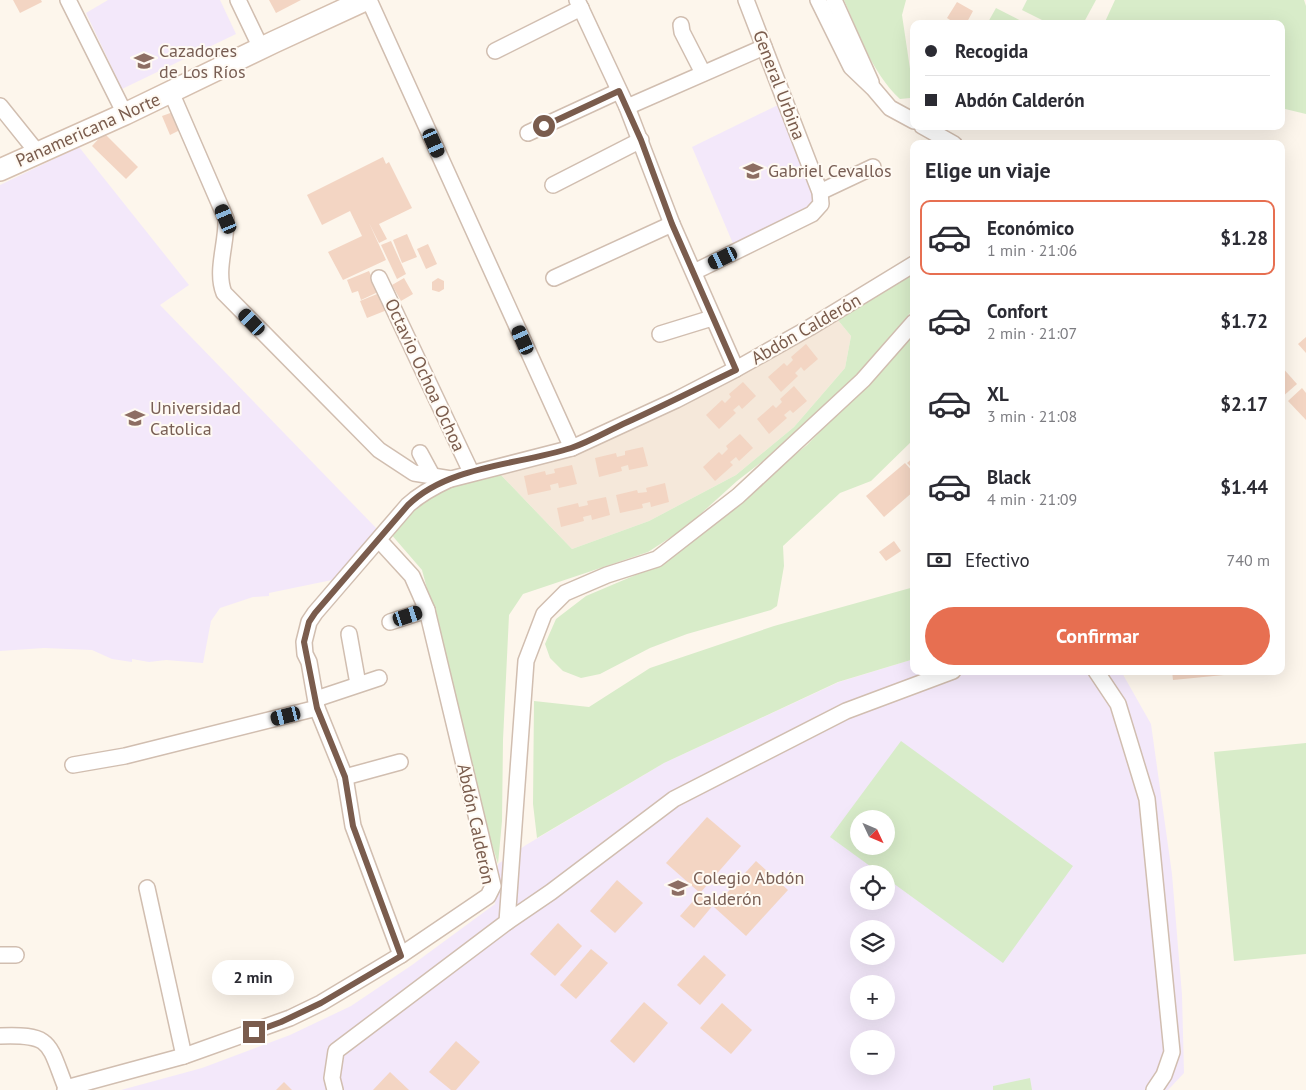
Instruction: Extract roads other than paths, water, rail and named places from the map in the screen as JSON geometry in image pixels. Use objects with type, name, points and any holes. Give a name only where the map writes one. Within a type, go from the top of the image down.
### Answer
[{"type":"main road","name":"Panamericana Norte","points":[[0,170],[125,114],[261,48],[367,0]]},
{"type":"street","points":[[68,0],[125,114]]},
{"type":"street","points":[[238,0],[261,48]]},
{"type":"street","points":[[367,0],[572,448]]},
{"type":"street","name":"General Urbina","points":[[746,0],[820,192]]},
{"type":"street","points":[[818,0],[851,68],[873,88],[890,108],[910,120]]},
{"type":"street","points":[[834,0],[873,88]]},
{"type":"street","points":[[495,51],[579,4],[627,107],[672,224],[736,370]]},
{"type":"street","points":[[681,25],[682,32],[703,73]]},
{"type":"street","points":[[627,107],[764,47]]},
{"type":"street","points":[[528,133],[619,91]]},
{"type":"street","name":"Abdón Calderón","points":[[171,92],[226,219],[220,278],[224,293],[378,450],[414,473],[450,479],[471,472],[572,448],[736,370],[852,303],[910,267]]},
{"type":"street","points":[[0,106],[37,152]]},
{"type":"street","points":[[929,130],[947,140]]},
{"type":"street","points":[[553,185],[641,140]]},
{"type":"street","points":[[694,272],[812,214],[821,204],[820,192],[873,168]]},
{"type":"street","points":[[554,278],[672,224]]},
{"type":"street","name":"Octavio Ochoa Ochoa","points":[[379,278],[471,472]]},
{"type":"street","points":[[660,334],[712,318]]},
{"type":"street","points":[[507,922],[526,661],[544,614],[565,593],[657,559],[738,496],[863,380],[910,327]]},
{"type":"street","points":[[420,453],[433,477]]},
{"type":"street","points":[[401,956],[353,826],[345,777],[317,704],[304,642],[309,622],[322,605],[417,496],[450,479]]},
{"type":"street","name":"Abdón Calderón","points":[[65,1089],[184,1056],[290,1018],[321,1003],[401,956],[488,896],[493,886],[427,610],[412,576],[379,540]]},
{"type":"street","points":[[390,622],[427,610]]},
{"type":"street","points":[[348,634],[358,684]]},
{"type":"street","points":[[335,1090],[332,1078],[336,1051],[674,799],[846,711],[942,675]]},
{"type":"street","points":[[1099,675],[1118,704],[1147,799],[1172,1052],[1164,1075],[1154,1090]]},
{"type":"street","points":[[74,765],[125,756],[317,704],[358,684],[379,678]]},
{"type":"street","points":[[345,777],[400,762]]},
{"type":"street","points":[[148,888],[184,1056]]},
{"type":"street","points":[[0,955],[16,955]]},
{"type":"street","points":[[0,1036],[22,1035],[34,1037],[46,1043],[65,1089]]},
{"type":"place","name":"Cazadores de Los Ríos","points":[[144,61]]},
{"type":"place","name":"Gabriel Cevallos","points":[[753,171]]},
{"type":"place","name":"Universidad Catolica","points":[[135,418]]},
{"type":"place","name":"Colegio Abdón Calderón","points":[[678,888]]}]
